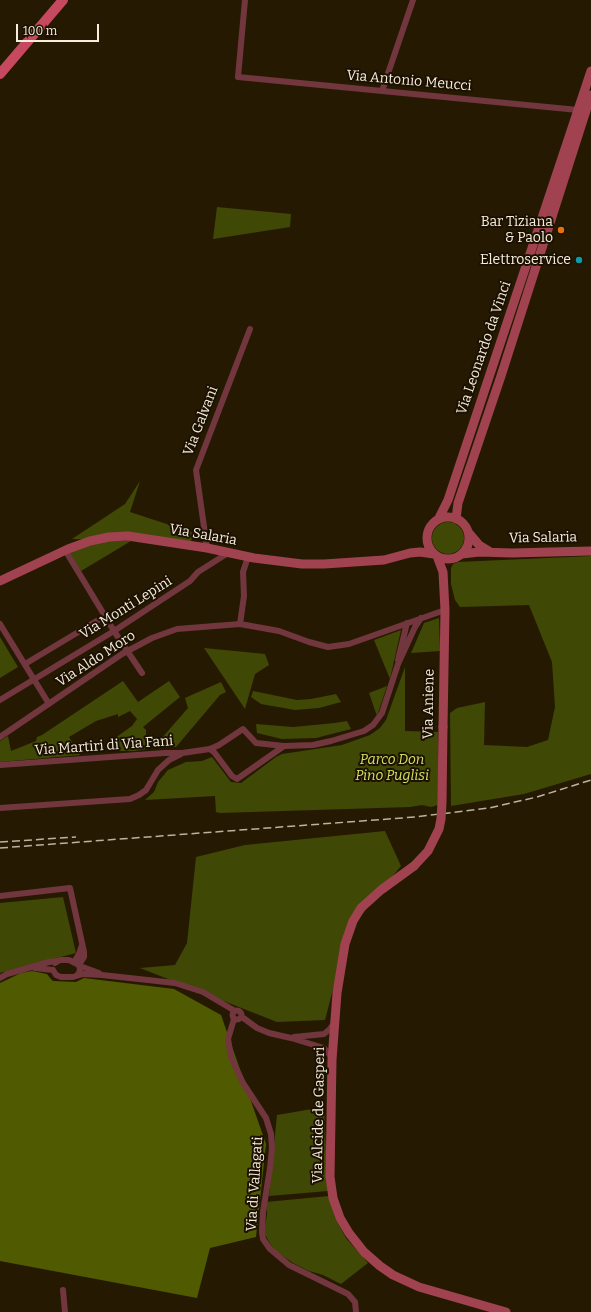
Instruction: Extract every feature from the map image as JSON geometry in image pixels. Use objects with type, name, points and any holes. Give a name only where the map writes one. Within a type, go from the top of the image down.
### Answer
[{"type":"main road","points":[[0,74],[63,0]]},
{"type":"main road","name":"Via Leonardo da Vinci","points":[[440,518],[448,500],[585,112],[591,71]]},
{"type":"main road","name":"Via Leonardo da Vinci","points":[[456,519],[458,503],[501,376],[591,94]]},
{"type":"main road","points":[[436,555],[430,549],[427,542],[429,528],[440,518],[445,517],[456,519]]},
{"type":"main road","name":"Via Salaria","points":[[456,519],[461,522],[479,545],[485,549],[496,552]]},
{"type":"main road","points":[[458,556],[468,543],[468,531]]},
{"type":"main road","points":[[410,553],[427,535]]},
{"type":"main road","name":"Via Salaria","points":[[0,581],[65,550],[90,541],[109,537],[128,536],[207,548],[228,554],[282,562],[324,564],[384,560],[410,553],[428,552],[442,558],[496,552],[591,551]]},
{"type":"main road","name":"Via Aniene","points":[[414,866],[426,855],[432,846],[440,824],[442,803],[446,610],[442,567],[436,555]]},
{"type":"main road","name":"Via Aniene","points":[[444,581],[447,568],[458,556]]},
{"type":"main road","name":"Via Alcide de Gasperi","points":[[414,866],[368,901],[359,910],[354,918],[345,944],[338,986],[332,1060],[330,1177],[336,1209],[349,1233],[370,1258],[393,1275],[419,1286],[506,1312]]},
{"type":"street","name":"Via Antonio Meucci","points":[[245,0],[238,77],[585,112]]},
{"type":"street","points":[[382,91],[413,0]]},
{"type":"street","name":"Via Galvani","points":[[207,548],[196,470],[250,329]]},
{"type":"street","points":[[65,550],[114,631],[142,673]]},
{"type":"street","name":"Via Monti Lepini","points":[[0,700],[114,631],[190,582],[198,572],[228,554]]},
{"type":"street","points":[[240,624],[244,596],[243,572],[248,557]]},
{"type":"street","name":"Via Aldo Moro","points":[[0,737],[128,651],[152,638],[177,629],[240,624],[279,631],[328,647],[349,644],[373,637],[407,623],[446,610]]},
{"type":"street","points":[[25,664],[105,616]]},
{"type":"street","points":[[398,664],[415,627],[421,618]]},
{"type":"street","points":[[398,664],[398,656],[407,623]]},
{"type":"street","points":[[0,624],[49,704]]},
{"type":"street","name":"Via Martiri di Via Fani","points":[[0,765],[182,753],[210,749],[219,745],[243,729],[256,743],[284,746],[331,741],[364,731],[374,726],[382,713],[398,664]]},
{"type":"street","points":[[210,749],[214,752],[232,776],[237,779],[284,746]]},
{"type":"street","points":[[0,808],[130,798],[139,795],[146,790],[158,770],[169,760],[182,753]]},
{"type":"street","points":[[0,896],[70,888],[82,946],[77,964],[79,973],[77,975]]},
{"type":"street","points":[[0,978],[7,974],[49,962],[69,960],[102,975]]},
{"type":"street","points":[[57,961],[53,966],[53,970],[56,975],[61,977],[73,977],[77,975],[102,975],[183,985],[209,995],[235,1011],[240,1012],[242,1017],[265,1032],[324,1048],[330,1053],[332,1060]]},
{"type":"street","points":[[32,968],[53,970]]},
{"type":"street","points":[[235,1011],[232,1015],[234,1019],[238,1020],[242,1017]]},
{"type":"street","name":"Via di Vallagati","points":[[234,1019],[228,1040],[231,1057],[243,1082],[266,1118],[271,1130],[272,1148],[263,1212],[263,1239],[270,1249],[289,1265],[348,1294],[355,1302],[356,1312]]},
{"type":"street","points":[[291,1038],[324,1034],[330,1029],[334,1022]]},
{"type":"street","points":[[324,1034],[333,1041],[324,1048]]},
{"type":"street","points":[[63,1290],[65,1312]]},
{"type":"green space","points":[[217,207],[291,214],[290,227],[213,239]]},
{"type":"green space","points":[[140,481],[130,512],[194,533],[191,541],[72,539],[125,504]]},
{"type":"green space","points":[[445,522],[451,522],[461,529],[464,538],[463,544],[457,551],[451,554],[445,554],[435,547],[432,541],[432,535],[439,525]]},
{"type":"green space","points":[[101,541],[131,541],[81,571],[68,551]]},
{"type":"green space","points":[[591,556],[591,774],[524,794],[451,806],[450,713],[457,708],[485,702],[484,745],[527,747],[548,740],[555,707],[552,662],[529,605],[460,607],[455,600],[451,584],[451,568],[453,564],[458,562]]},
{"type":"green space","points":[[439,618],[440,651],[411,653],[424,623]]},
{"type":"green space","points":[[401,630],[390,679],[374,640]]},
{"type":"green space","points":[[0,637],[18,667],[0,678]]},
{"type":"green space","points":[[204,648],[265,654],[269,665],[255,674],[245,709]]},
{"type":"green space","name":"Parco Don Pino Puglisi","points":[[405,667],[405,731],[438,732],[438,805],[431,807],[422,805],[410,807],[220,813],[216,812],[215,796],[145,800],[154,792],[158,782],[168,770],[186,762],[202,761],[212,757],[231,782],[241,783],[282,754],[342,745],[370,735],[380,728],[386,720]]},
{"type":"green space","points":[[123,681],[138,702],[169,681],[180,697],[143,727],[146,730],[146,749],[135,751],[116,751],[115,738],[132,726],[137,719],[130,711],[118,717],[118,714],[96,721],[69,737],[80,755],[0,762],[0,741],[8,736],[11,751],[36,741],[37,737]]},
{"type":"green space","points":[[221,682],[226,692],[220,695],[176,747],[154,747],[188,708],[185,698]]},
{"type":"green space","points":[[387,686],[377,716],[369,693]]},
{"type":"green space","points":[[253,691],[297,700],[336,694],[341,702],[319,708],[295,710],[261,704],[251,697]]},
{"type":"green space","points":[[347,721],[351,729],[316,738],[282,739],[257,733],[256,724],[293,727]]},
{"type":"green space","points":[[385,831],[401,866],[348,932],[325,1020],[277,1022],[140,968],[175,965],[187,943],[196,857],[245,845]]},
{"type":"green space","points":[[63,897],[76,953],[0,973],[0,903]]},
{"type":"green space","points":[[32,971],[47,974],[53,981],[76,982],[84,978],[174,989],[221,1015],[266,1144],[256,1237],[210,1248],[197,1298],[0,1261],[0,983],[21,973]]},
{"type":"green space","points":[[324,1107],[328,1191],[269,1196],[277,1115]]},
{"type":"green space","points":[[329,1196],[335,1218],[346,1238],[368,1263],[341,1284],[293,1263],[274,1250],[264,1233],[267,1214],[266,1202]]},
{"type":"railway","points":[[0,848],[415,817],[489,808],[537,797],[591,780]]},
{"type":"railway","points":[[0,842],[76,837]]},
{"type":"place","name":"Bar Tiziana & Paolo","points":[[561,230]]},
{"type":"place","name":"Elettroservice","points":[[579,260]]}]
